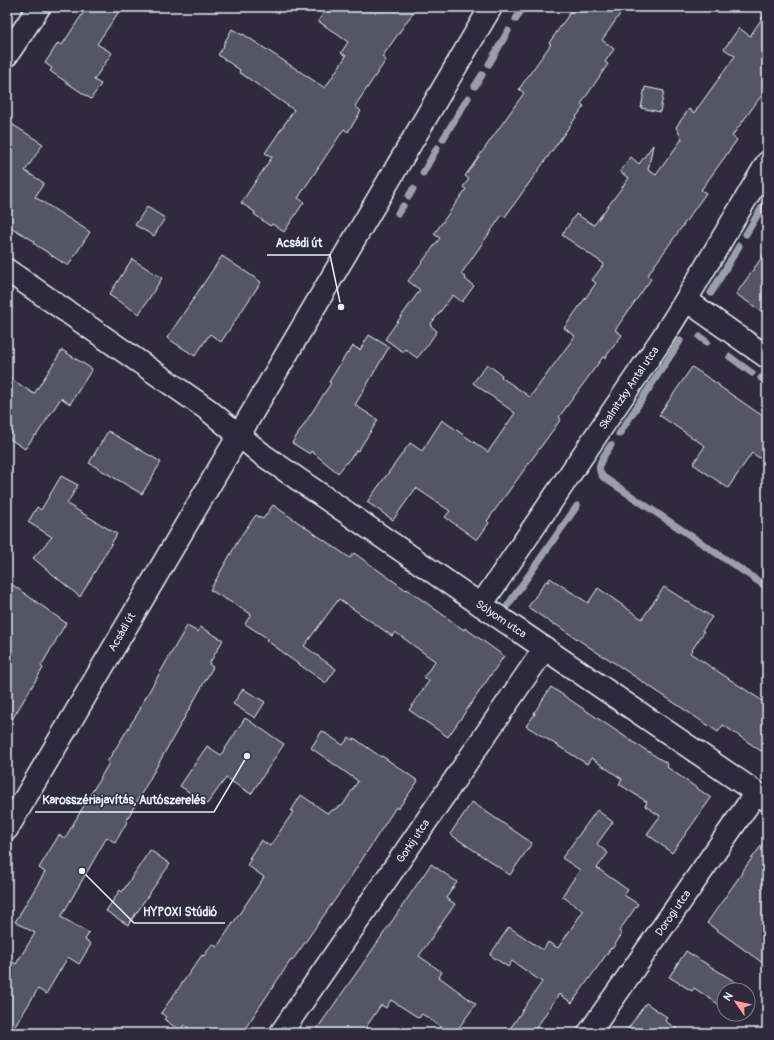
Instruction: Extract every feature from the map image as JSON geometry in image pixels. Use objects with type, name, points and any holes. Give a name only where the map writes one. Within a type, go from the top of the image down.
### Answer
[{"type":"street","points":[[7,55],[39,7]]},
{"type":"street","name":"Acsádi út","points":[[7,828],[491,7]]},
{"type":"street","name":"Skalnitzky Antal utca","points":[[481,605],[661,340],[767,163]]},
{"type":"street","points":[[7,270],[207,409],[238,436]]},
{"type":"street","points":[[686,300],[767,357]]},
{"type":"street","name":"Sólyom utca","points":[[238,436],[263,456],[762,796]]},
{"type":"street","name":"Gorkij utca","points":[[281,1033],[545,648]]},
{"type":"street","name":"Dorogi utca","points":[[589,1033],[762,796]]},
{"type":"building","points":[[87,7],[122,7],[97,44],[112,53],[94,80],[101,84],[91,99],[50,71],[52,68],[45,63],[58,43],[62,45]]},
{"type":"building","points":[[328,7],[417,7],[382,57],[386,60],[355,106],[361,111],[348,132],[344,129],[298,198],[304,202],[284,232],[272,224],[270,226],[254,214],[255,212],[241,203],[272,157],[265,153],[294,110],[239,72],[240,70],[218,55],[232,29],[242,35],[243,34],[325,88],[346,56],[341,53],[348,42],[318,21]]},
{"type":"building","points":[[574,7],[625,7],[602,40],[614,49],[605,62],[608,64],[581,104],[584,106],[505,217],[502,215],[461,274],[474,286],[462,302],[453,295],[430,325],[437,331],[417,358],[405,349],[403,352],[385,339],[420,290],[408,281],[440,238],[434,234],[466,189],[463,187],[469,179],[465,176],[524,93],[519,89],[551,44],[549,43]]},
{"type":"building","points":[[767,11],[767,88],[732,136],[737,140],[701,190],[706,193],[647,276],[651,279],[615,330],[622,335],[605,358],[603,357],[559,417],[561,419],[487,521],[489,523],[477,540],[445,517],[450,511],[416,488],[393,520],[367,502],[410,443],[422,451],[442,420],[488,452],[515,413],[473,383],[487,364],[502,375],[501,377],[530,397],[575,336],[564,328],[596,283],[592,280],[604,264],[562,235],[576,214],[594,225],[629,178],[620,172],[631,157],[639,164],[653,145],[648,170],[656,175],[682,139],[676,127],[689,109],[694,113],[735,56],[724,49],[739,28],[750,36]]},
{"type":"building","points":[[645,87],[664,91],[660,112],[641,108]]},
{"type":"building","points":[[7,121],[43,144],[25,171],[44,183],[35,197],[90,232],[68,266],[33,243],[34,241],[7,225]]},
{"type":"building","points":[[147,207],[165,218],[154,236],[135,225]]},
{"type":"building","points":[[767,250],[767,315],[736,294]]},
{"type":"building","points":[[222,256],[261,282],[221,342],[210,334],[195,356],[167,338]]},
{"type":"building","points":[[132,259],[162,278],[139,314],[109,295]]},
{"type":"building","points":[[369,335],[389,347],[355,405],[378,420],[358,451],[357,450],[338,473],[311,451],[310,454],[292,443],[331,383],[329,382],[347,353],[348,354],[353,346],[360,350]]},
{"type":"building","points":[[62,350],[92,369],[70,404],[61,398],[36,436],[35,435],[25,449],[7,437],[7,376],[34,394]]},
{"type":"building","points":[[692,367],[767,419],[767,463],[752,453],[728,488],[693,464],[705,446],[659,415]]},
{"type":"building","points":[[108,431],[161,462],[142,494],[89,463]]},
{"type":"building","points":[[61,476],[78,485],[67,504],[117,534],[80,597],[33,558],[52,537],[28,522],[37,507],[41,510]]},
{"type":"building","points":[[273,505],[350,558],[354,553],[464,630],[465,628],[504,656],[448,737],[409,710],[429,681],[424,677],[435,661],[395,632],[392,636],[339,599],[304,646],[336,669],[326,683],[284,654],[266,640],[267,638],[245,624],[251,614],[210,590],[242,534],[256,515],[263,519]]},
{"type":"building","points":[[550,578],[588,603],[598,588],[642,619],[664,587],[712,617],[702,631],[704,632],[690,653],[767,704],[767,755],[723,725],[718,732],[528,607],[546,581],[548,582]]},
{"type":"building","points":[[7,581],[66,623],[41,666],[43,668],[7,728]]},
{"type":"building","points":[[187,626],[198,632],[200,627],[223,640],[209,664],[213,667],[115,843],[107,837],[61,917],[89,933],[85,940],[91,944],[79,964],[68,957],[46,994],[38,989],[11,1033],[7,1033],[7,959],[16,964],[35,933],[15,922],[45,872],[39,868],[59,835],[65,838],[109,763],[107,762],[141,708],[140,707]]},
{"type":"building","points":[[551,687],[668,764],[667,767],[711,798],[672,853],[647,834],[660,816],[645,806],[647,802],[619,784],[622,779],[591,758],[587,764],[526,726]]},
{"type":"building","points":[[243,689],[265,702],[255,718],[233,704]]},
{"type":"building","points":[[245,718],[284,744],[251,794],[226,778],[207,804],[180,786],[207,746],[221,755]]},
{"type":"building","points":[[322,731],[343,745],[349,737],[353,740],[354,738],[418,781],[398,809],[396,807],[348,881],[292,961],[291,960],[242,1033],[196,1033],[184,1025],[180,1031],[164,1019],[166,1017],[161,1013],[202,955],[204,956],[212,944],[217,947],[264,877],[247,865],[251,859],[249,858],[261,840],[270,846],[293,812],[291,811],[301,795],[327,813],[343,805],[358,781],[311,748]]},
{"type":"building","points":[[472,802],[532,843],[510,875],[450,834]]},
{"type":"building","points":[[597,810],[613,822],[597,844],[608,853],[597,868],[628,890],[624,895],[638,904],[619,931],[622,934],[612,949],[611,948],[572,1003],[559,994],[533,1033],[507,1033],[542,982],[512,961],[508,967],[490,955],[509,927],[543,950],[548,942],[558,948],[583,911],[562,896],[580,870],[562,858]]},
{"type":"building","points":[[767,838],[767,966],[707,923]]},
{"type":"building","points":[[150,850],[170,864],[128,925],[106,911],[120,890],[122,892]]},
{"type":"building","points":[[431,864],[457,882],[446,898],[455,904],[419,956],[442,972],[439,977],[476,1004],[455,1033],[450,1033],[422,1014],[419,1018],[391,1000],[386,1008],[381,1005],[362,1033],[314,1033],[362,965]]},
{"type":"building","points":[[686,951],[735,982],[716,982],[716,1003],[694,988],[692,991],[669,977]]},
{"type":"building","points":[[646,1003],[667,1017],[665,1021],[683,1033],[625,1033]]},
{"type":"waterway","points":[[516,19],[523,7]]},
{"type":"waterway","points":[[489,64],[508,31]]},
{"type":"waterway","points":[[475,86],[482,75]]},
{"type":"waterway","points":[[443,139],[468,98]]},
{"type":"waterway","points":[[423,173],[437,148]]},
{"type":"waterway","points":[[409,196],[413,189]]},
{"type":"waterway","points":[[746,234],[767,199]]},
{"type":"waterway","points":[[398,213],[403,206]]},
{"type":"waterway","points":[[711,293],[739,246]]},
{"type":"waterway","points":[[700,337],[707,342]]},
{"type":"waterway","points":[[619,434],[680,341]]},
{"type":"waterway","points":[[730,357],[752,373]]},
{"type":"waterway","points":[[761,378],[767,382]]},
{"type":"waterway","points":[[611,445],[601,461],[599,469],[603,477],[767,587]]},
{"type":"waterway","points":[[508,605],[577,506]]},
{"type":"place","name":"Acsádi út","points":[[341,307]]},
{"type":"place","name":"Karosszériajavítás, Autószerelés","points":[[247,756]]},
{"type":"place","name":"HYPOXI Stúdió","points":[[82,871]]}]
